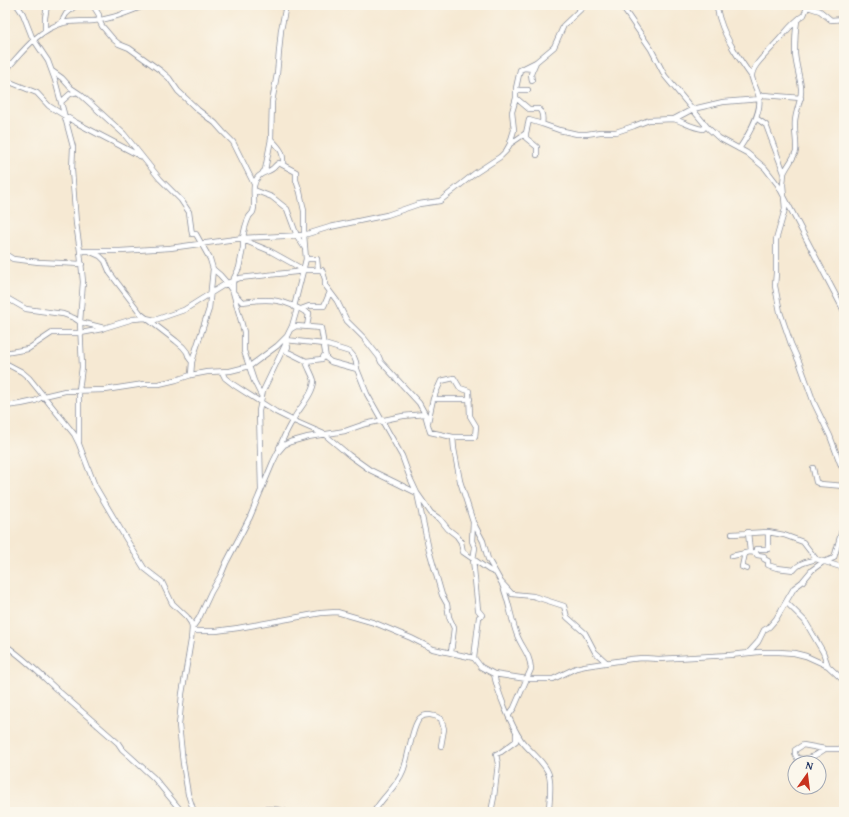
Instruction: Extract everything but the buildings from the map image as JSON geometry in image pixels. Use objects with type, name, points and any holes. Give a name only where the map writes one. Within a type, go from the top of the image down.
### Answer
[{"type":"street","points":[[17,5],[23,14],[33,40],[44,54],[52,71],[73,147],[72,170],[83,282],[80,322],[82,367],[79,390],[79,444]]},
{"type":"street","points":[[45,31],[44,18],[47,5]]},
{"type":"street","points":[[61,23],[66,14],[76,5]]},
{"type":"street","points":[[89,5],[94,7],[99,15],[99,20],[102,26],[113,39],[161,71],[169,78],[178,91],[219,127],[233,142],[254,184]]},
{"type":"street","points":[[5,72],[33,40],[45,31],[61,23],[99,20],[127,13],[146,5]]},
{"type":"street","points":[[286,5],[281,30],[277,74],[272,102],[271,139],[265,170],[255,180],[253,212],[249,217],[241,239],[243,248],[239,268],[233,280],[232,292],[242,302],[270,299],[297,308],[309,314]]},
{"type":"street","points":[[80,251],[149,250],[201,244],[225,239],[297,236],[330,227],[387,215],[419,204],[440,201],[506,151],[510,144],[514,130],[512,112],[516,98],[520,70],[528,68],[554,47],[564,25],[585,5]]},
{"type":"street","points":[[716,5],[719,19],[734,51],[752,77],[760,99],[756,118],[745,141],[739,149]]},
{"type":"street","points":[[623,6],[651,49],[665,76],[706,126],[719,138],[747,153],[766,168],[778,185],[844,311]]},
{"type":"street","points":[[752,77],[759,62],[797,21],[798,18],[804,15],[808,6],[820,11],[831,20],[844,19]]},
{"type":"street","points":[[797,21],[795,34],[795,54],[801,89],[801,98],[795,118],[794,131],[796,152],[784,173],[783,185],[785,209],[776,240],[775,286],[778,305],[791,344],[814,402],[844,470]]},
{"type":"street","points":[[528,68],[536,62]]},
{"type":"street","points":[[528,68],[532,81]]},
{"type":"street","points":[[52,71],[62,78],[124,134],[141,157],[189,212],[192,234],[196,234],[210,259],[213,269],[209,309],[192,362],[191,374]]},
{"type":"street","points":[[5,80],[37,94],[49,106],[64,116],[141,157]]},
{"type":"street","points":[[517,90],[528,90]]},
{"type":"street","points":[[61,102],[70,94],[76,92]]},
{"type":"street","points":[[674,119],[693,109],[723,102],[760,99],[763,95],[801,98]]},
{"type":"street","points":[[516,98],[528,109],[539,109],[543,118],[542,124]]},
{"type":"street","points":[[756,118],[766,125],[784,173]]},
{"type":"street","points":[[510,144],[524,136],[529,120],[577,134],[620,131],[649,120],[674,119],[684,122],[697,129],[703,129],[706,126]]},
{"type":"street","points":[[514,130],[515,134],[524,136],[536,145],[537,155]]},
{"type":"street","points":[[271,139],[282,151],[282,164]]},
{"type":"street","points":[[260,175],[272,170],[279,163],[296,172],[296,180],[304,211],[306,259],[297,308],[292,326],[261,398],[259,417],[261,490]]},
{"type":"street","points":[[254,190],[272,197],[287,209],[297,236],[305,249]]},
{"type":"street","points":[[241,239],[270,251],[304,270]]},
{"type":"street","points":[[87,251],[100,256],[105,261],[110,273],[137,310],[176,340],[187,352],[192,362]]},
{"type":"street","points":[[5,254],[13,259],[82,264]]},
{"type":"street","points":[[306,259],[317,259],[318,269]]},
{"type":"street","points":[[213,269],[227,283],[232,292],[244,332],[244,351],[261,398]]},
{"type":"street","points":[[5,353],[28,349],[52,333],[81,333],[94,331],[133,320],[146,318],[155,320],[184,310],[233,280],[253,276],[318,269],[323,271],[325,285],[337,301],[348,321],[364,338],[379,357],[381,362],[419,403],[425,414],[430,432],[453,437],[475,437],[476,426],[470,416],[469,391],[460,388],[455,379],[452,378],[441,380],[428,422]]},
{"type":"street","points":[[297,308],[325,306],[330,292]]},
{"type":"street","points":[[5,297],[26,308],[63,314],[80,322],[104,328]]},
{"type":"street","points":[[307,327],[309,314],[308,307]]},
{"type":"street","points":[[5,406],[35,401],[44,396],[65,391],[105,390],[144,384],[159,384],[176,380],[191,374],[222,372],[250,366],[286,339],[291,329],[296,326],[320,328],[326,358],[331,362],[357,369]]},
{"type":"street","points":[[286,339],[324,344],[350,352],[356,362],[357,369],[367,394],[402,456],[417,493],[431,513],[440,519],[457,536],[461,542],[464,552],[489,570],[496,573]]},
{"type":"street","points":[[286,339],[288,347],[286,351],[306,361],[322,359],[325,354]]},
{"type":"street","points":[[194,812],[188,794],[179,725],[192,629],[250,517],[292,420],[311,392],[314,381],[306,361]]},
{"type":"street","points":[[5,363],[22,372],[44,396],[74,434],[96,486],[125,537],[144,568],[162,582],[172,603],[187,617],[192,629]]},
{"type":"street","points":[[222,372],[224,378],[234,385],[261,398],[292,420],[324,434],[370,470],[417,493]]},
{"type":"street","points":[[434,399],[470,399]]},
{"type":"street","points":[[278,452],[284,445],[290,442],[345,431],[365,424],[403,416],[425,414]]},
{"type":"street","points":[[453,437],[460,481],[473,522],[483,541],[488,559],[501,582],[508,599],[516,635],[528,653],[531,662],[531,669],[527,679],[514,708],[508,715]]},
{"type":"street","points":[[813,468],[816,482],[820,484],[844,486]]},
{"type":"street","points":[[417,493],[429,550],[442,595],[447,604],[449,617],[454,628],[451,653]]},
{"type":"street","points":[[473,522],[472,540],[475,548],[474,559],[478,610],[482,615],[479,618],[474,658]]},
{"type":"street","points":[[748,653],[758,642],[764,630],[776,619],[794,588],[802,582],[812,570],[823,562],[834,558],[842,535],[844,523]]},
{"type":"street","points":[[748,532],[750,552]]},
{"type":"street","points":[[756,553],[756,549],[768,549],[768,532]]},
{"type":"street","points":[[732,534],[768,532],[784,535],[803,542],[816,559],[844,568]]},
{"type":"street","points":[[732,556],[750,552],[756,553],[757,555],[764,556],[764,559],[768,560],[768,565],[782,569],[794,570],[802,563],[816,559]]},
{"type":"street","points":[[745,554],[742,567],[746,568]]},
{"type":"street","points":[[501,582],[512,594],[533,596],[564,606],[567,617],[586,633],[595,652],[606,662]]},
{"type":"street","points":[[786,602],[805,620],[823,652],[828,666]]},
{"type":"street","points":[[192,629],[216,631],[321,613],[337,612],[375,623],[433,649],[474,658],[481,667],[494,674],[527,679],[553,679],[576,668],[606,662],[644,658],[659,659],[748,653],[794,653],[806,656],[828,666],[844,681]]},
{"type":"street","points":[[5,645],[47,678],[55,688],[118,743],[154,778],[182,812]]},
{"type":"street","points":[[494,674],[500,695],[516,732],[549,774],[548,812]]},
{"type":"street","points":[[374,812],[403,771],[412,738],[420,718],[432,715],[440,719],[444,729],[440,746]]},
{"type":"street","points":[[491,812],[498,764],[496,754],[516,741],[516,732]]},
{"type":"street","points":[[825,749],[809,759],[802,760],[797,758],[795,754],[795,750],[803,745],[825,749],[844,749]]},
{"type":"street","points":[[243,812],[265,808],[287,812]]}]
